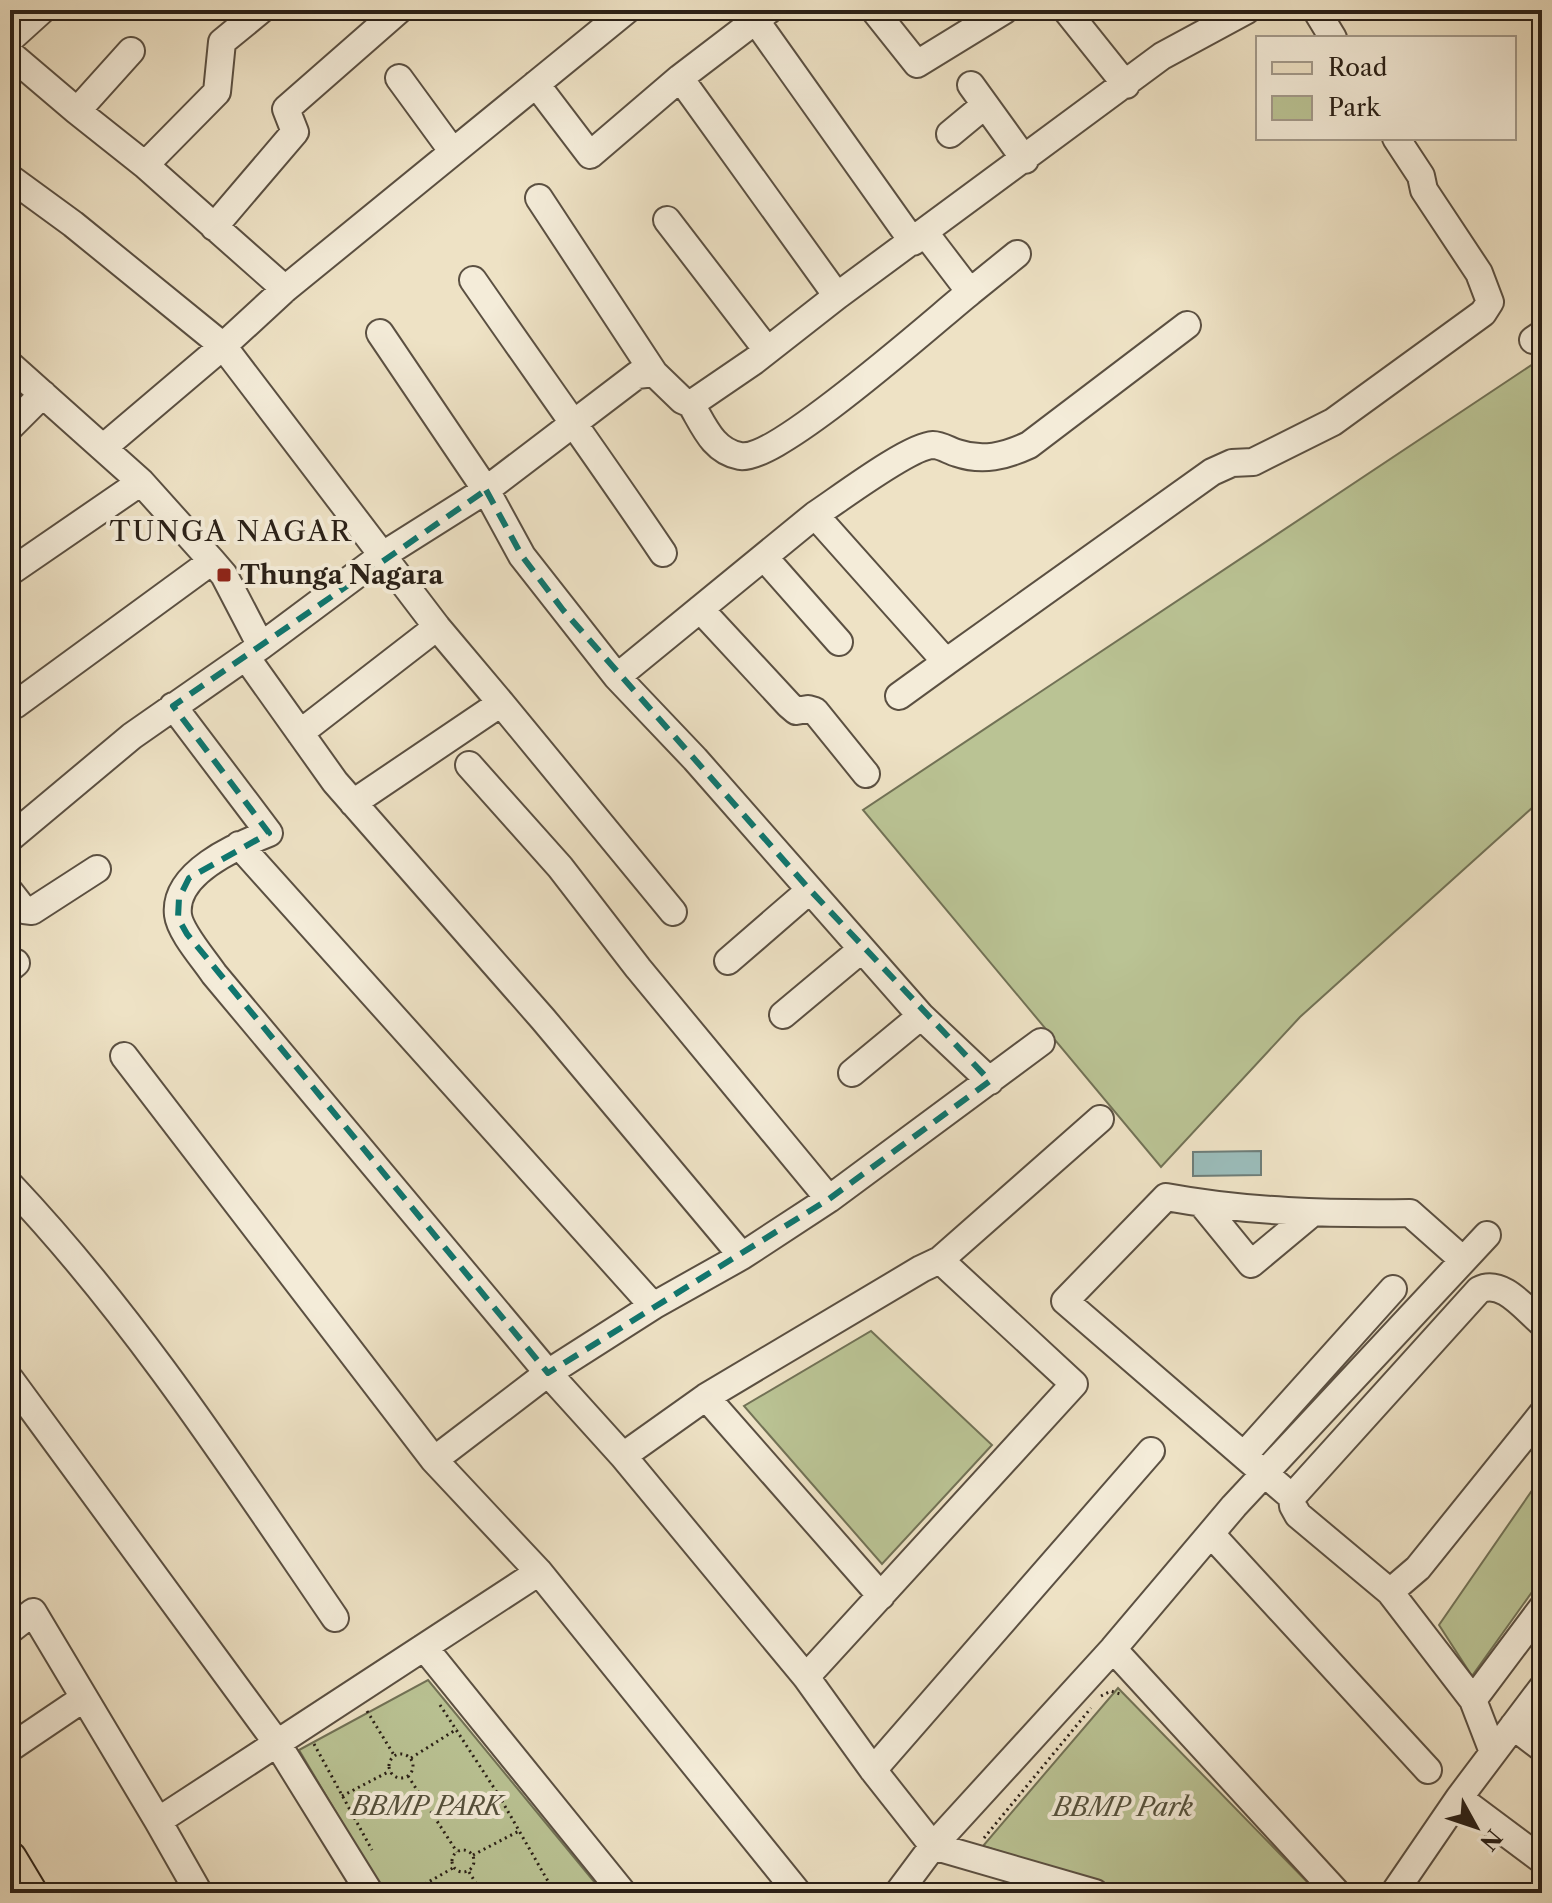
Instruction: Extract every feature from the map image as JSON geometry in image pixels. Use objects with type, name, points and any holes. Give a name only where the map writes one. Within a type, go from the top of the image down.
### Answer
[{"type":"main road","points":[[11,1861],[31,1893]]},
{"type":"street","points":[[10,39],[42,10]]},
{"type":"street","points":[[145,165],[217,92],[222,42],[261,10]]},
{"type":"street","points":[[214,227],[295,132],[286,109],[399,10]]},
{"type":"street","points":[[104,447],[285,289],[627,10]]},
{"type":"street","points":[[874,10],[917,64],[1005,10]]},
{"type":"street","points":[[1066,10],[1126,85]]},
{"type":"street","points":[[691,404],[1025,160],[1211,18],[1247,10]]},
{"type":"street","points":[[1316,10],[1332,36]]},
{"type":"street","points":[[536,84],[590,155],[680,78],[763,15],[919,237],[970,292]]},
{"type":"street","points":[[77,111],[131,51]]},
{"type":"street","points":[[10,54],[145,165],[285,289]]},
{"type":"street","points":[[399,78],[453,152]]},
{"type":"street","points":[[680,78],[837,296]]},
{"type":"street","points":[[950,134],[978,95],[1025,160]]},
{"type":"street","points":[[899,696],[1212,472],[1232,463],[1253,462],[1333,422],[1483,313],[1490,302],[1479,273],[1424,190],[1421,176],[1397,140]]},
{"type":"street","points":[[10,178],[73,224],[223,346],[437,627],[673,912]]},
{"type":"street","points":[[539,198],[654,373],[682,400],[691,404],[712,441],[743,457],[763,450],[824,411],[1017,254]]},
{"type":"street","points":[[667,220],[767,350]]},
{"type":"street","points":[[473,280],[663,553]]},
{"type":"street","points":[[617,677],[815,515],[914,451],[935,445],[987,459],[1029,445],[1187,325]]},
{"type":"street","points":[[380,333],[486,490],[522,556],[617,677],[695,759],[921,1016],[990,1081]]},
{"type":"street","points":[[10,365],[141,482],[224,575],[253,651],[300,733],[353,803],[543,1019],[742,1256]]},
{"type":"street","points":[[10,838],[132,736],[173,706],[383,555],[486,490],[637,375],[654,373]]},
{"type":"street","points":[[10,427],[43,394]]},
{"type":"street","points":[[10,572],[141,482]]},
{"type":"street","points":[[815,515],[946,662]]},
{"type":"street","points":[[764,557],[839,642]]},
{"type":"street","points":[[15,705],[212,561]]},
{"type":"street","points":[[700,609],[789,705],[796,711],[815,711],[866,774]]},
{"type":"street","points":[[300,733],[437,627]]},
{"type":"street","points":[[353,803],[501,703]]},
{"type":"street","points":[[173,706],[269,833],[239,845],[189,878],[179,898],[178,918],[214,974],[806,1677],[933,1846],[1095,1893]]},
{"type":"street","points":[[469,765],[560,867],[638,968],[829,1199]]},
{"type":"street","points":[[239,845],[653,1306]]},
{"type":"street","points":[[10,892],[24,910],[32,911],[97,869]]},
{"type":"street","points":[[728,961],[810,890]]},
{"type":"street","points":[[783,1015],[862,949]]},
{"type":"street","points":[[852,1073],[921,1016]]},
{"type":"street","points":[[434,1460],[548,1373],[653,1306],[742,1256],[829,1199],[1041,1042]]},
{"type":"street","points":[[124,1056],[434,1460],[539,1572],[798,1893]]},
{"type":"street","points":[[623,1456],[706,1397],[940,1260],[1100,1119]]},
{"type":"street","points":[[10,1185],[49,1226],[191,1407],[335,1618]]},
{"type":"street","points":[[1463,1260],[1410,1213],[1311,1214],[1202,1204],[1166,1197],[1065,1301],[1292,1497],[1298,1515],[1390,1592],[1473,1700],[1493,1752]]},
{"type":"street","points":[[1202,1204],[1251,1264],[1311,1214]]},
{"type":"street","points":[[898,1893],[933,1846],[1113,1649],[1265,1473],[1487,1235]]},
{"type":"street","points":[[806,1677],[1074,1384],[940,1260]]},
{"type":"street","points":[[1292,1497],[1479,1290],[1486,1286],[1503,1290],[1542,1323]]},
{"type":"street","points":[[1244,1455],[1393,1289]]},
{"type":"street","points":[[10,1379],[277,1743],[370,1893]]},
{"type":"street","points":[[706,1397],[881,1596]]},
{"type":"street","points":[[1390,1592],[1418,1568],[1542,1414]]},
{"type":"street","points":[[873,1770],[1151,1451]]},
{"type":"street","points":[[1211,1534],[1428,1770]]},
{"type":"street","points":[[158,1821],[539,1572]]},
{"type":"street","points":[[1473,1700],[1542,1608]]},
{"type":"street","points":[[10,1630],[33,1612],[199,1893]]},
{"type":"street","points":[[424,1647],[623,1893]]},
{"type":"street","points":[[1113,1649],[1337,1893]]},
{"type":"street","points":[[1404,1889],[1459,1798],[1542,1688]]},
{"type":"street","points":[[10,1748],[84,1698]]},
{"type":"street","points":[[1513,1726],[1542,1748]]},
{"type":"street","points":[[1459,1798],[1542,1860]]},
{"type":"path","points":[[1101,1696],[1111,1691],[1122,1693],[1133,1704]]},
{"type":"path","points":[[436,1700],[457,1729],[549,1883],[538,1893]]},
{"type":"path","points":[[376,1704],[366,1710],[394,1755]]},
{"type":"path","points":[[969,1856],[1092,1708]]},
{"type":"path","points":[[411,1758],[457,1729]]},
{"type":"path","points":[[318,1739],[314,1745],[316,1751],[375,1856]]},
{"type":"path","points":[[404,1754],[411,1758],[413,1769],[408,1776],[396,1777],[390,1771],[389,1764],[394,1755],[404,1754]]},
{"type":"path","points":[[342,1796],[390,1771]]},
{"type":"path","points":[[408,1776],[457,1852]]},
{"type":"path","points":[[473,1855],[519,1831]]},
{"type":"path","points":[[464,1850],[473,1855],[475,1862],[468,1872],[458,1872],[453,1868],[451,1861],[457,1852],[464,1850]]},
{"type":"path","points":[[409,1893],[453,1868]]},
{"type":"path","points":[[468,1872],[482,1893]]},
{"type":"highlighted area","points":[[486,490],[522,556],[563,610],[810,890],[990,1081],[829,1199],[548,1373],[187,934],[178,918],[179,898],[189,878],[269,833],[173,706]]},
{"type":"green space","points":[[1542,358],[1542,799],[1300,1017],[1161,1167],[863,810]]},
{"type":"green space","points":[[871,1331],[992,1445],[882,1564],[744,1406]]},
{"type":"green space","points":[[1542,1476],[1542,1578],[1472,1676],[1439,1625]]},
{"type":"green space","name":"BBMP PARK","points":[[428,1680],[601,1890],[593,1893],[384,1893],[299,1750]]},
{"type":"green space","name":"BBMP Park","points":[[1118,1688],[1318,1893],[1131,1893],[983,1846]]},
{"type":"water","points":[[1261,1151],[1261,1175],[1193,1176],[1193,1152]]},
{"type":"place","name":"Thunga Nagara","points":[[224,575]]},
{"type":"district","name":"TUNGA NAGAR","points":[[231,531]]}]
